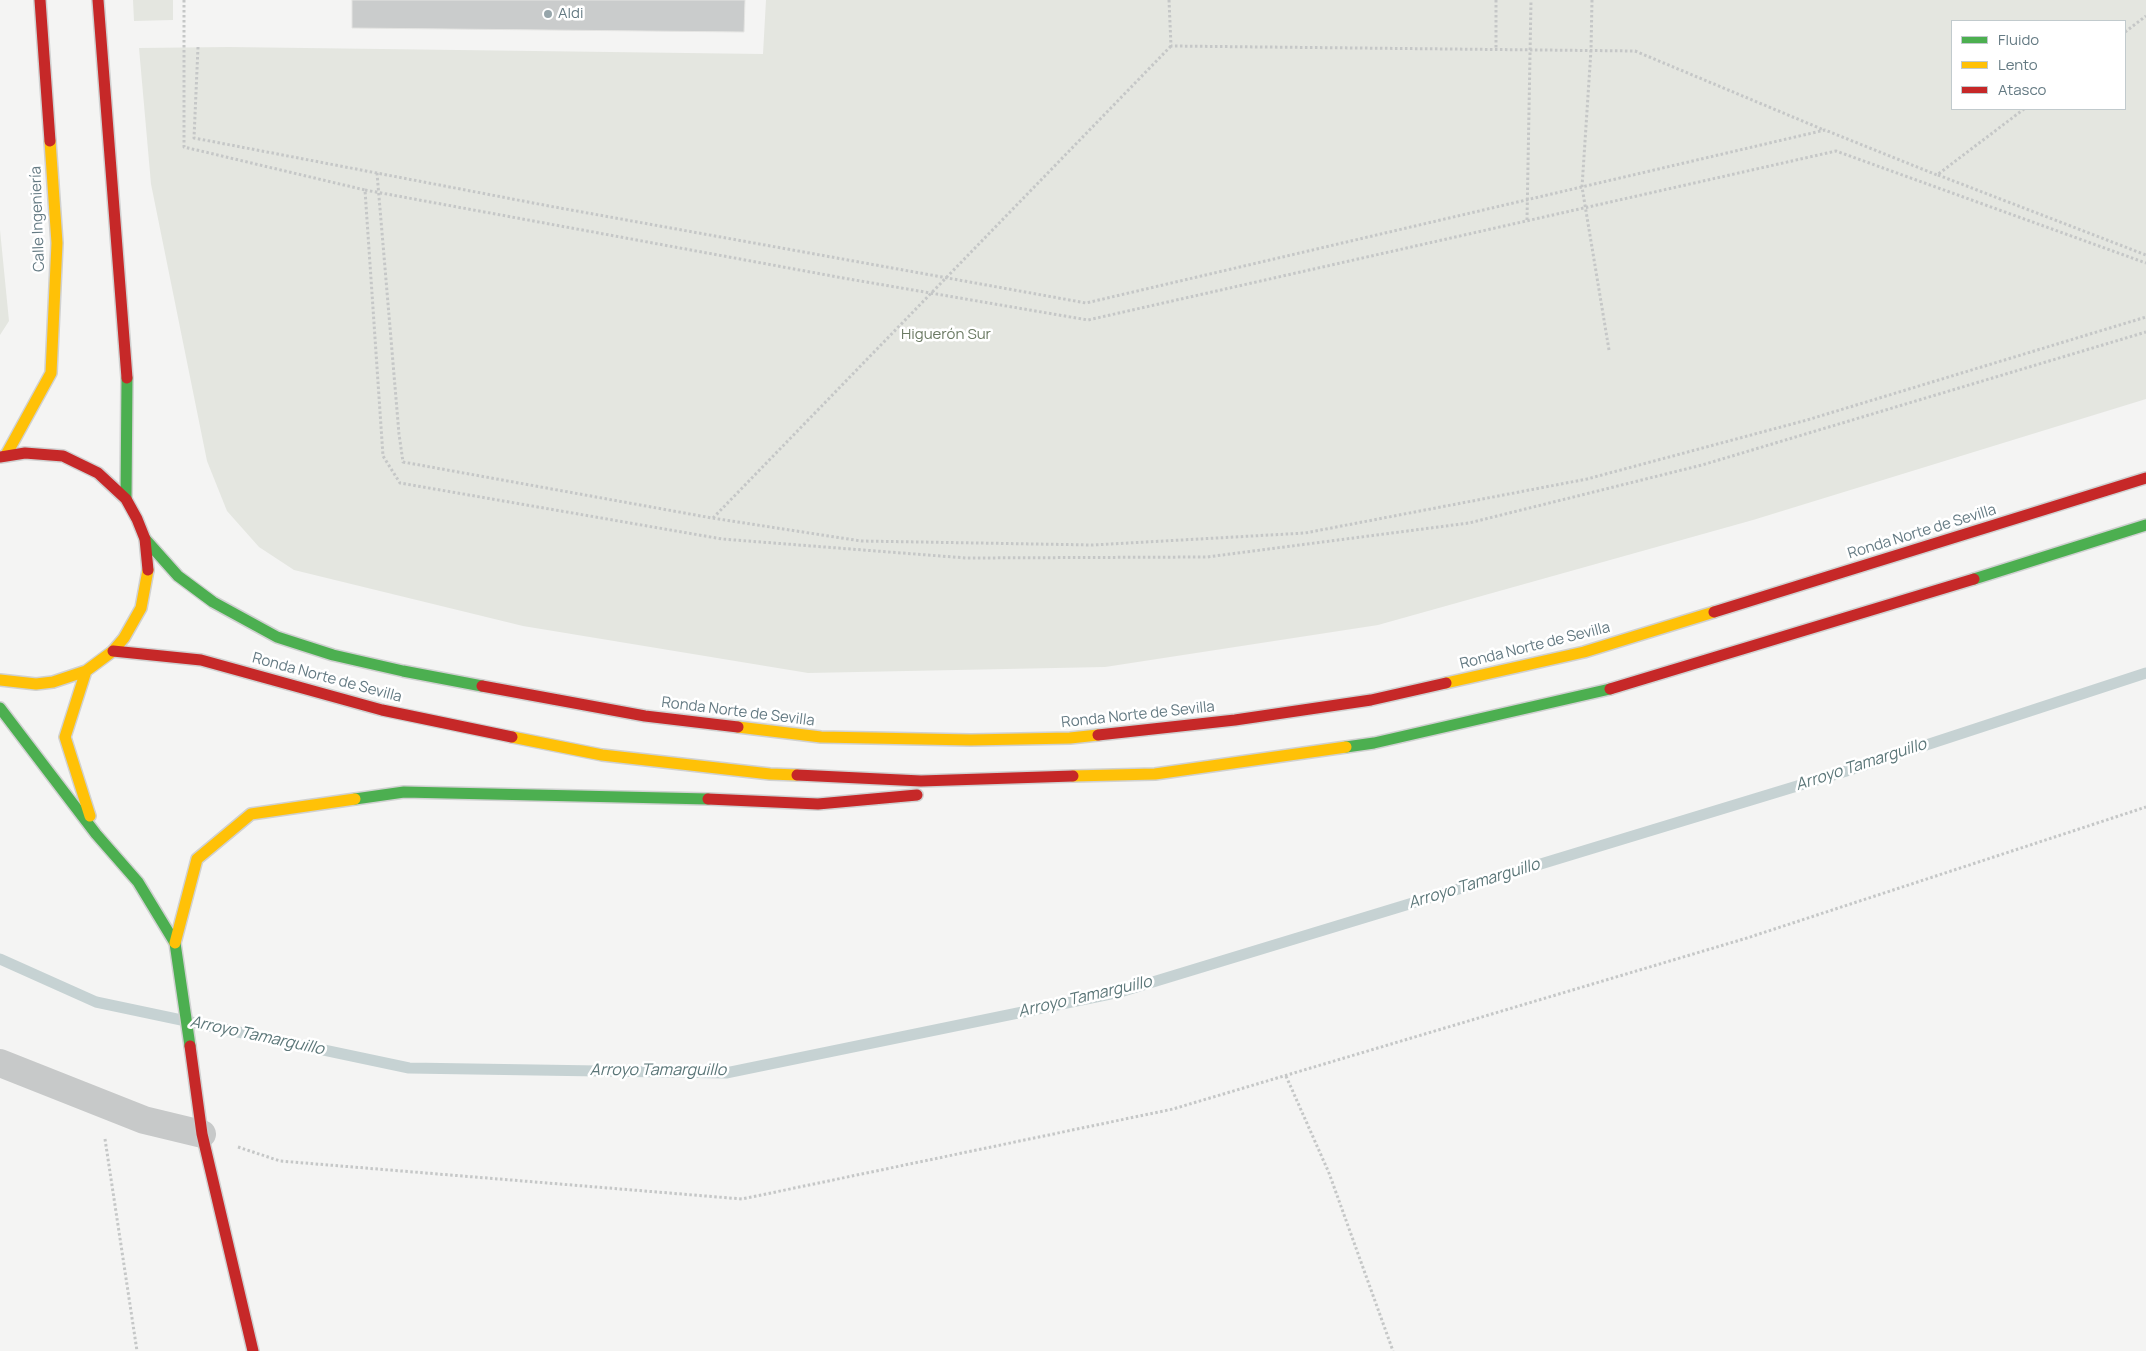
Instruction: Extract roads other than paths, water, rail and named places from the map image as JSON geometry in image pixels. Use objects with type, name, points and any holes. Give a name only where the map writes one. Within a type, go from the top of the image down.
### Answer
[{"type":"main road","name":"Calle Ingeniería","points":[[3,456],[51,374],[57,244],[40,0]]},
{"type":"main road","points":[[98,0],[127,370],[126,499]]},
{"type":"main road","name":"Ronda Norte de Sevilla","points":[[0,680],[18,683],[44,683],[70,678],[86,671],[113,651],[124,638],[141,608],[148,574],[144,539],[137,519],[126,499],[98,473],[63,456],[44,453],[3,456]]},
{"type":"main road","name":"Ronda Norte de Sevilla","points":[[144,539],[178,576],[213,602],[277,637],[333,655],[645,716],[821,736],[971,740],[1070,738],[1235,720],[1371,700],[1584,652],[2146,478]]},
{"type":"main road","name":"Ronda Norte de Sevilla","points":[[113,651],[201,660],[382,710],[602,755],[770,774],[921,781],[1156,774],[1374,743],[1602,690],[1977,578],[2146,525]]},
{"type":"main road","points":[[86,671],[65,737],[96,834]]},
{"type":"main road","points":[[0,708],[96,834],[138,882],[175,944],[202,1134],[252,1351]]},
{"type":"main road","points":[[957,792],[1156,774]]},
{"type":"main road","points":[[175,944],[197,859],[251,814],[404,792],[643,796],[818,804],[927,794]]},
{"type":"street","points":[[0,1063],[144,1120],[202,1134]]},
{"type":"waterway","name":"Arroyo Tamarguillo","points":[[0,959],[96,1002],[409,1068],[726,1073],[1120,992],[1853,769],[2146,673]]},
{"type":"place","name":"Aldi","points":[[548,14]]},
{"type":"park label","name":"Higuerón Sur","points":[[946,335]]}]
